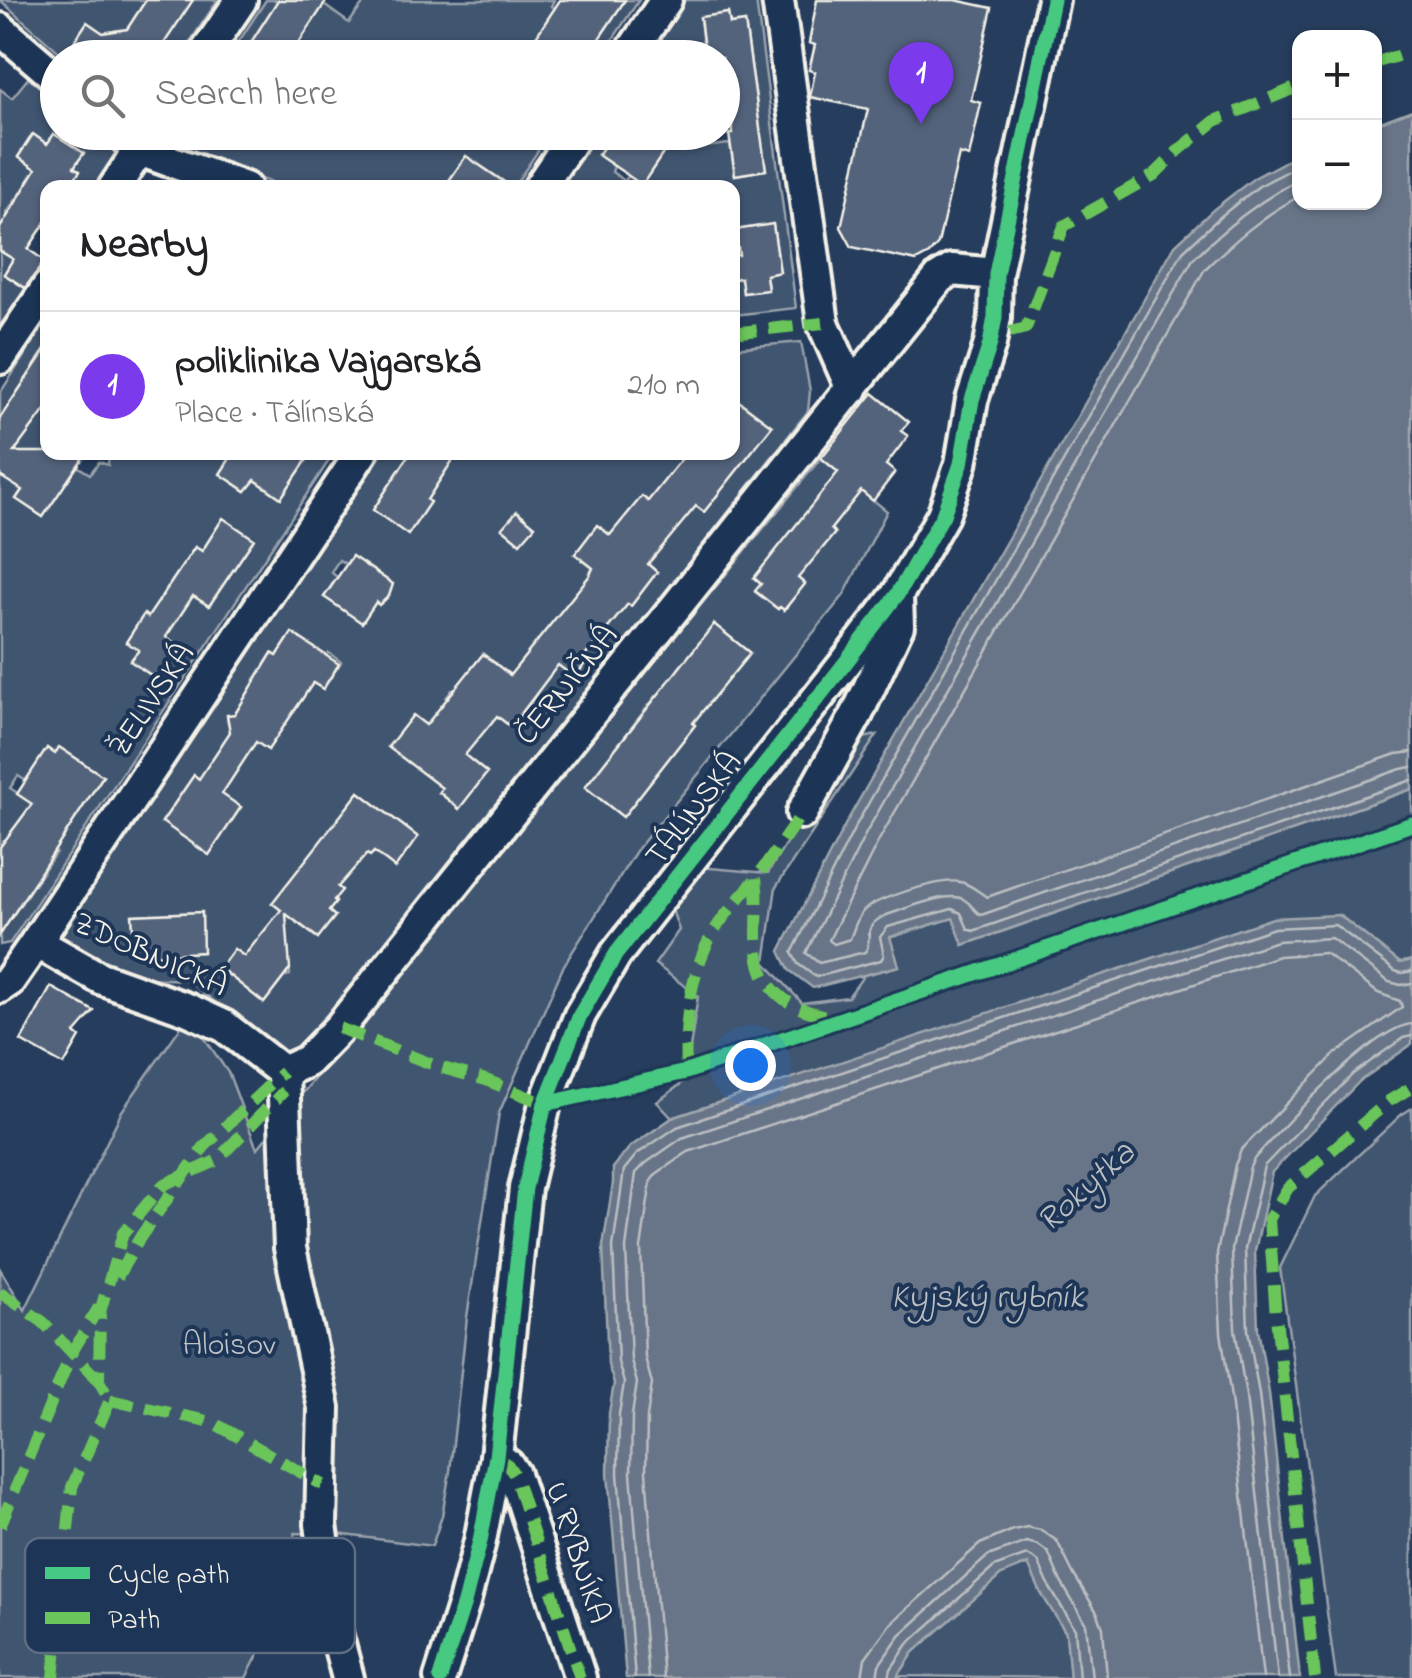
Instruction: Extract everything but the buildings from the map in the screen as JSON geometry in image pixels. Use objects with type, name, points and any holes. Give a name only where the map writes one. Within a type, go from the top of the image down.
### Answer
[{"type":"street","points":[[214,40],[241,0]]},
{"type":"street","points":[[640,40],[666,0]]},
{"type":"street","points":[[778,0],[823,323],[852,389]]},
{"type":"street","name":"TÁLÍNSKÁ","points":[[440,1678],[480,1541],[496,1456],[526,1188],[546,1104],[580,1015],[616,954],[846,662],[896,594],[943,515],[961,464],[972,400],[990,344],[996,274],[1053,0]]},
{"type":"street","points":[[0,30],[40,64]]},
{"type":"street","points":[[118,180],[131,150]]},
{"type":"street","points":[[162,150],[228,180]]},
{"type":"street","points":[[544,180],[565,150]]},
{"type":"street","name":"ČERNIČNÁ","points":[[283,1072],[307,1061],[339,1028],[939,278],[952,270],[996,274]]},
{"type":"street","points":[[0,358],[40,299]]},
{"type":"street","name":"ŽELIVSKÁ","points":[[0,986],[9,981],[36,942],[357,460]]},
{"type":"street","points":[[802,813],[857,714],[898,626],[896,594]]},
{"type":"street","name":"ZDOBNICKÁ","points":[[36,942],[100,978],[224,1026],[283,1072]]},
{"type":"street","points":[[283,1072],[290,1248],[324,1408],[323,1538]]},
{"type":"street","name":"U RYBNÍKA","points":[[496,1456],[514,1474],[580,1678]]},
{"type":"street","points":[[342,1653],[348,1678]]},
{"type":"green space","points":[[0,0],[146,0],[135,17],[184,0],[218,0],[191,40],[132,40],[118,30],[103,33],[90,25],[76,40],[46,40]]},
{"type":"green space","points":[[266,0],[317,0],[349,23],[366,0],[554,0],[551,6],[579,24],[583,19],[603,33],[625,0],[639,0],[612,40],[562,40],[543,27],[534,40],[282,40],[267,18],[252,40],[240,40]]},
{"type":"green space","points":[[685,0],[756,0],[796,308],[740,314],[740,278],[743,293],[768,290],[766,275],[780,272],[773,225],[740,229],[740,180],[626,180],[644,150],[731,150],[735,175],[766,170],[759,131],[740,133],[740,108],[757,105],[745,23],[730,24],[728,13],[700,18],[702,40],[658,40]]},
{"type":"green space","points":[[29,77],[40,87],[40,140],[32,135],[18,157],[53,180],[40,180],[40,190],[19,195],[0,231],[0,89],[12,98]]},
{"type":"green space","points":[[79,150],[116,153],[99,180],[73,180],[79,171],[74,167],[83,153]]},
{"type":"green space","points":[[176,150],[539,150],[518,180],[502,180],[466,156],[449,180],[264,180]]},
{"type":"green space","points":[[587,150],[602,150],[598,155],[614,166],[612,172],[624,180],[566,180]]},
{"type":"green space","points":[[0,251],[13,259],[4,274],[27,289],[0,329]]},
{"type":"green space","points":[[40,332],[40,378],[31,372],[9,405],[40,398],[40,460],[67,460],[90,474],[99,462],[108,465],[108,460],[230,460],[221,474],[245,491],[255,480],[281,498],[305,460],[329,460],[10,943],[0,945],[0,916],[9,921],[56,852],[22,828],[0,844],[0,393]],"holes":[[[29,479],[56,498],[43,517],[16,499]],[[223,519],[254,539],[209,606],[172,581],[195,547],[202,551]],[[126,641],[182,648],[159,681],[131,661],[139,650]],[[47,748],[55,754],[60,748],[103,776],[69,827],[22,818],[32,803],[10,788],[18,776],[39,789]]]},
{"type":"green space","points":[[801,342],[810,391],[808,411],[301,1051],[281,1055],[187,980],[124,977],[54,943],[377,460],[437,460],[448,467],[453,460],[684,460],[672,488],[704,512],[771,427],[740,402],[740,347]],"holes":[[[597,526],[657,572],[631,606],[589,574],[593,568],[575,554]],[[352,556],[390,582],[391,589],[384,601],[324,597],[337,577],[331,572],[339,560],[346,564]],[[292,633],[341,662],[323,689],[312,682],[294,709],[254,681],[272,653],[277,656]],[[602,635],[574,677],[534,646]],[[483,654],[536,695],[511,727],[497,716],[454,705],[446,698]],[[255,683],[268,749],[228,723],[227,716],[235,714]],[[389,747],[462,753],[487,773],[459,808],[439,793],[442,788]],[[194,775],[240,807],[162,822]],[[359,792],[418,837],[370,856],[333,826]],[[334,900],[329,911],[335,917],[317,938],[273,903]],[[201,912],[203,952],[136,956],[134,945],[127,945],[126,933],[134,932],[133,915]],[[234,949],[244,956],[289,962],[290,975],[264,1003],[220,968]]]},
{"type":"green space","name":"Aloisov","points":[[821,458],[887,511],[844,595],[636,851],[564,965],[499,1113],[467,1317],[450,1471],[432,1546],[295,1533],[295,1538],[25,1538],[25,1653],[259,1653],[246,1678],[0,1678],[0,1269],[25,1310],[122,1111],[189,1015],[229,1074],[257,1149]],"holes":[[[771,557],[805,584],[784,610],[755,592],[761,584],[754,578]],[[714,625],[750,653],[713,698],[678,669]],[[657,695],[695,725],[623,817],[585,787]]]},
{"type":"green space","points":[[877,735],[776,887],[765,962],[802,1003],[848,997],[864,975],[899,966],[889,938],[953,918],[964,945],[1412,789],[1412,960],[1400,963],[1339,915],[672,1118],[657,1102],[685,1081],[698,996],[655,964],[679,930],[670,904],[698,867],[768,873],[850,741]]},
{"type":"green space","points":[[1412,1108],[1412,1678],[1336,1678],[1280,1268],[1315,1196]]},
{"type":"green space","points":[[1029,1564],[1041,1593],[1066,1633],[1070,1678],[898,1676],[914,1652],[1001,1575]]},
{"type":"water","points":[[1412,110],[1412,789],[963,945],[953,918],[890,937],[899,966],[813,988],[789,970],[780,951],[846,823],[1175,245],[1254,178],[1292,158],[1292,210],[1382,210],[1382,121]]},
{"type":"water","name":"Kyjský rybník","points":[[1339,915],[1400,963],[1412,960],[1412,1044],[1360,1081],[1272,1172],[1255,1251],[1258,1329],[1269,1393],[1300,1678],[1070,1678],[1066,1633],[1028,1564],[1001,1575],[914,1652],[900,1678],[626,1678],[608,1474],[609,1413],[614,1383],[608,1365],[603,1246],[613,1168],[630,1147],[672,1118],[1273,918]]},
{"type":"marked path","points":[[1382,61],[1412,54]]},
{"type":"marked path","points":[[1010,332],[1026,328],[1064,226],[1154,175],[1215,121],[1292,89]]},
{"type":"marked path","points":[[740,332],[823,323]]},
{"type":"marked path","points":[[686,1072],[691,995],[708,941],[802,813]]},
{"type":"marked path","points":[[756,878],[758,950],[768,982],[797,1007],[836,1019]]},
{"type":"marked path","points":[[339,1028],[545,1104],[552,1102]]},
{"type":"marked path","points":[[117,1277],[204,1147],[283,1072]]},
{"type":"marked path","points":[[1315,1678],[1269,1219],[1288,1188],[1389,1101],[1412,1087]]},
{"type":"marked path","points":[[67,1538],[72,1487],[110,1400],[99,1381],[100,1312],[123,1233],[163,1185],[216,1161],[284,1091]]},
{"type":"marked path","points":[[0,1292],[43,1322],[99,1381]]},
{"type":"marked path","points":[[0,1526],[72,1352],[99,1307]]},
{"type":"marked path","points":[[110,1400],[212,1422],[323,1485]]},
{"type":"marked path","points":[[496,1457],[514,1474],[580,1678]]},
{"type":"marked path","points":[[54,1678],[56,1653]]},
{"type":"cycle path","points":[[440,1678],[480,1541],[496,1457],[525,1188],[545,1104],[580,1015],[616,954],[897,595],[943,515],[961,464],[972,400],[990,344],[996,274],[1053,0]]},
{"type":"cycle path","points":[[545,1104],[686,1072],[1412,824]]},
{"type":"place","name":"poliklinika Vajgarská","points":[[921,124]]},
{"type":"water label","name":"Rokytka","points":[[1087,1188]]}]
